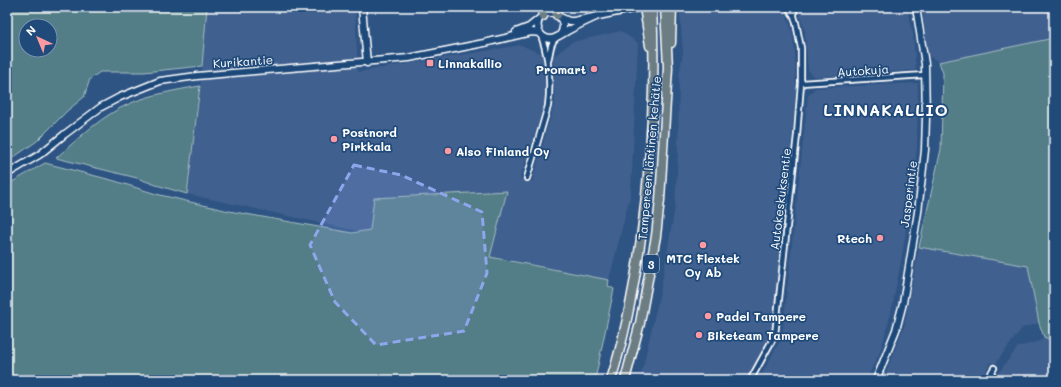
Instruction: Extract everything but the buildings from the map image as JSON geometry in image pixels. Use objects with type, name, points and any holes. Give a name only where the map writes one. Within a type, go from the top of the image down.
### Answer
[{"type":"highway","points":[[541,18],[542,7]]},
{"type":"highway","points":[[643,7],[653,61]]},
{"type":"highway","name":"Tampereen läntinen kehätie","points":[[611,380],[636,274],[642,234],[650,144],[653,61],[652,7]]},
{"type":"highway","name":"Tampereen läntinen kehätie","points":[[625,380],[640,323],[656,236],[664,146],[668,68],[665,7]]},
{"type":"highway","points":[[668,68],[672,39],[672,7]]},
{"type":"main road","points":[[362,7],[368,63]]},
{"type":"main road","points":[[596,17],[558,36],[548,39],[541,34],[538,27],[541,18],[548,13],[557,13],[568,21],[596,17],[643,7]]},
{"type":"main road","name":"Jasperintie","points":[[876,380],[896,330],[903,303],[925,150],[925,75],[923,50],[916,7]]},
{"type":"main road","points":[[557,13],[563,23],[564,28],[558,36]]},
{"type":"main road","name":"Kurikantie","points":[[506,37],[529,27],[541,18]]},
{"type":"main road","name":"Kurikantie","points":[[7,174],[39,155],[101,107],[120,97],[160,82],[197,76],[368,63],[429,55],[532,32],[541,34]]},
{"type":"street","name":"Autokeskuksentie","points":[[753,380],[752,377],[775,335],[792,186],[801,83],[801,48],[794,16],[788,7]]},
{"type":"street","name":"Autokeskuksentie","points":[[794,7],[794,16]]},
{"type":"street","points":[[527,178],[548,106],[548,60],[541,34]]},
{"type":"street","points":[[548,60],[552,44],[558,36]]},
{"type":"street","name":"Autokuja","points":[[801,83],[925,75]]},
{"type":"street","points":[[987,380],[994,368]]},
{"type":"highlighted area","points":[[354,165],[401,175],[482,212],[487,273],[464,331],[376,345],[335,302],[310,245]]},
{"type":"shaded area","points":[[207,7],[355,7],[358,72],[521,45],[542,54],[546,99],[520,178],[532,182],[555,102],[553,57],[572,42],[621,31],[638,43],[631,192],[609,280],[497,257],[497,259],[372,234],[187,194],[200,92]]},
{"type":"shaded area","points":[[711,7],[784,7],[792,32],[795,52],[796,92],[776,309],[772,335],[751,376],[751,380],[640,380],[661,288],[675,207],[678,152],[679,77],[683,52],[680,14]]},
{"type":"shaded area","points":[[800,7],[907,7],[913,34],[916,70],[815,77],[808,70],[805,31],[799,14]]},
{"type":"shaded area","points":[[922,7],[1054,7],[1054,38],[939,62],[928,55]]},
{"type":"shaded area","points":[[918,83],[917,147],[913,185],[902,256],[891,313],[880,352],[866,380],[761,380],[760,378],[782,337],[808,96],[815,88]]},
{"type":"shaded area","points":[[919,247],[1029,266],[1039,323],[1022,328],[995,364],[990,362],[982,380],[883,380],[904,327]]},
{"type":"shaded area","points":[[1044,337],[1054,341],[1054,380],[993,380],[1018,347],[1040,341]]},
{"type":"green space","points":[[7,7],[207,7],[202,66],[144,72],[100,72],[90,79],[84,97],[67,111],[37,141],[7,162]]},
{"type":"green space","points":[[1054,38],[1054,341],[1044,337],[1039,323],[1028,266],[919,247],[941,149],[943,73],[939,62]]},
{"type":"green space","points":[[200,86],[187,194],[137,178],[56,158],[101,120],[120,108],[156,95]]},
{"type":"green space","points":[[45,163],[115,181],[156,194],[229,211],[352,233],[370,230],[374,198],[507,191],[490,257],[609,280],[608,286],[614,289],[595,380],[7,380],[7,187],[9,184]]},
{"type":"place","name":"Linnakallio","points":[[430,63]]},
{"type":"place","name":"Promart","points":[[594,69]]},
{"type":"place","name":"Postnord Pirkkala","points":[[334,139]]},
{"type":"place","name":"Also Finland Oy","points":[[448,151]]},
{"type":"place","name":"Rtech","points":[[880,238]]},
{"type":"place","name":"MTC Flextek Oy Ab","points":[[703,245]]},
{"type":"place","name":"Padel Tampere","points":[[708,316]]},
{"type":"place","name":"Biketeam Tampere","points":[[699,335]]},
{"type":"district","name":"LINNAKALLIO","points":[[886,109]]}]
